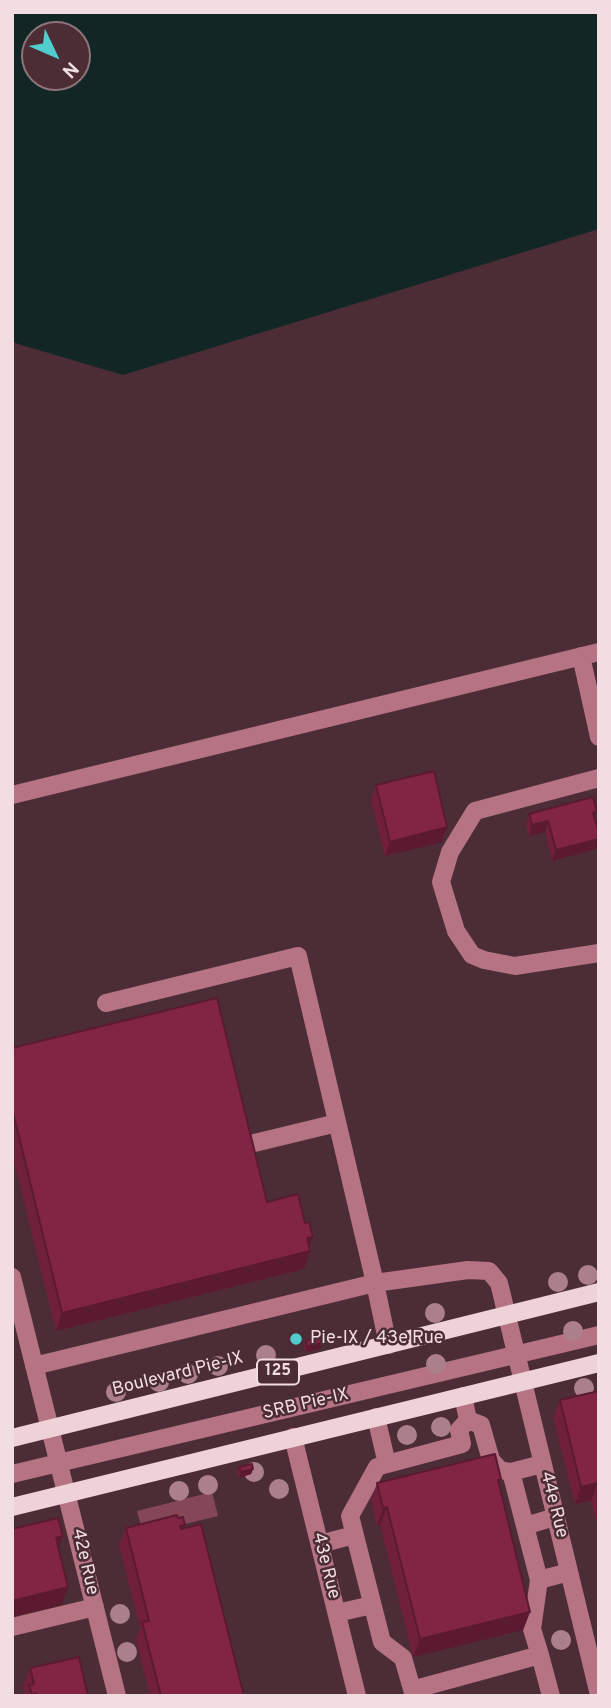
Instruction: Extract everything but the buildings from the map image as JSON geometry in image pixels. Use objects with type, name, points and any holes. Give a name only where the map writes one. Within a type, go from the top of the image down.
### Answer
[{"type":"main road","name":"Boulevard Pie-IX","points":[[12,1438],[599,1293]]},
{"type":"main road","points":[[12,1507],[599,1363]]},
{"type":"street","points":[[12,795],[590,654],[599,737]]},
{"type":"street","points":[[599,778],[475,811],[450,852],[441,882],[456,931],[472,955],[515,966],[599,953]]},
{"type":"street","points":[[106,1003],[298,956],[388,1345]]},
{"type":"street","points":[[242,1146],[337,1122]]},
{"type":"street","name":"44e Rue","points":[[375,1283],[468,1270],[489,1271],[499,1283],[599,1695]]},
{"type":"street","name":"42e Rue","points":[[12,1277],[117,1696]]},
{"type":"street","points":[[34,1366],[375,1283]]},
{"type":"street","name":"SRB Pie-IX","points":[[12,1474],[599,1335]]},
{"type":"street","points":[[463,1396],[468,1420]]},
{"type":"street","points":[[376,1417],[387,1464]]},
{"type":"street","points":[[468,1420],[481,1425],[495,1467],[511,1472],[542,1464]]},
{"type":"street","points":[[463,1444],[459,1430],[468,1420]]},
{"type":"street","name":"43e Rue","points":[[293,1437],[357,1696]]},
{"type":"street","points":[[485,1438],[377,1467],[350,1516],[354,1535],[382,1642],[403,1658],[413,1693],[540,1655]]},
{"type":"street","points":[[511,1472],[539,1580],[532,1629],[551,1696]]},
{"type":"street","points":[[525,1525],[555,1517]]},
{"type":"street","points":[[320,1545],[354,1535]]},
{"type":"street","points":[[539,1580],[569,1572]]},
{"type":"street","points":[[337,1613],[372,1605]]},
{"type":"street","points":[[12,1627],[95,1607]]},
{"type":"shaded area","points":[[212,1492],[218,1516],[143,1534],[137,1511]]},
{"type":"water","points":[[12,12],[599,12],[599,229],[123,375],[12,341]]},
{"type":"place","name":"Pie-IX / 43e Rue","points":[[296,1339]]}]
